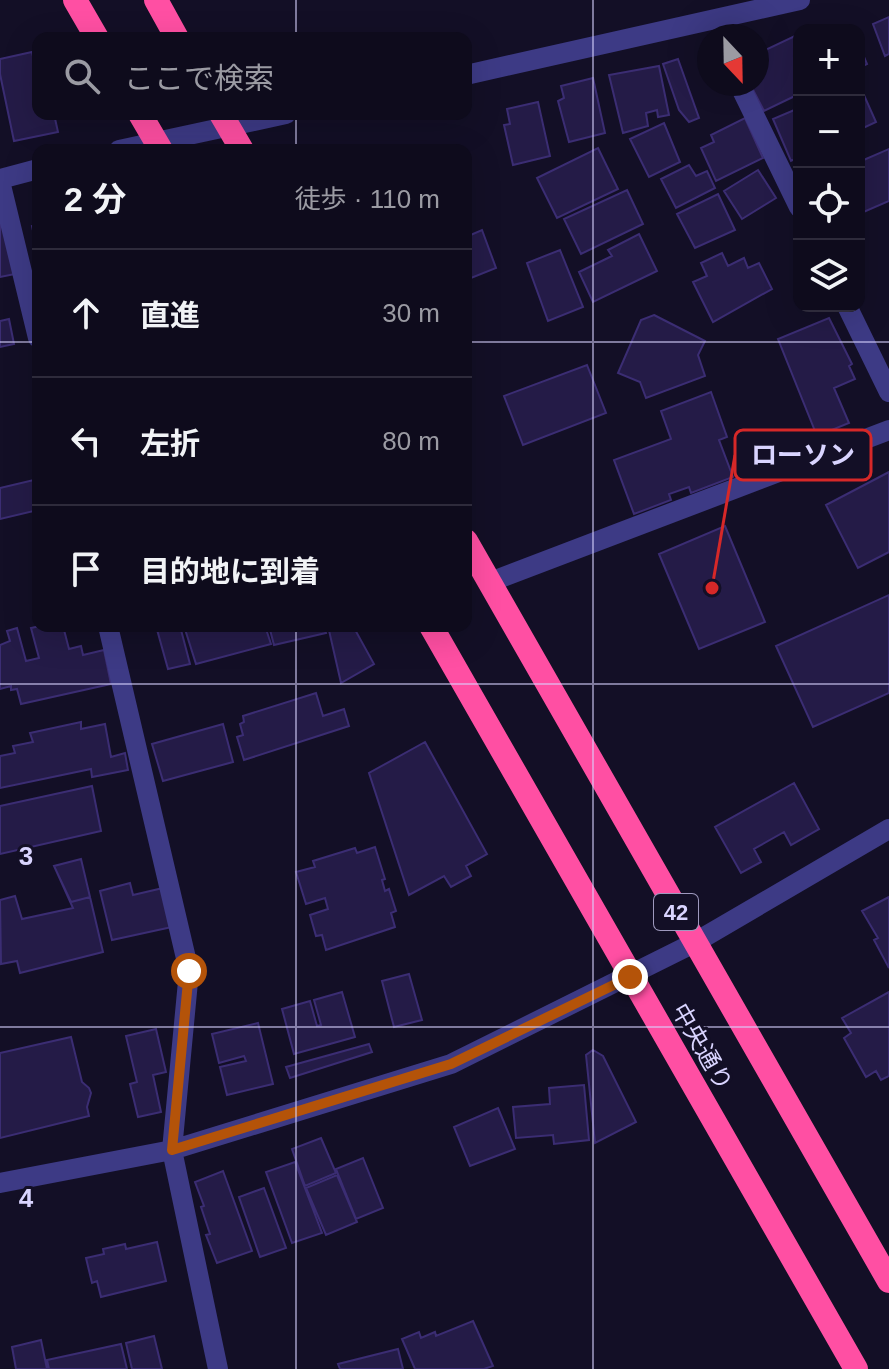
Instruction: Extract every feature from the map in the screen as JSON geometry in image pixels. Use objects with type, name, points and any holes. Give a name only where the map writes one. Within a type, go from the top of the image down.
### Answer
[{"type":"highway","points":[[75,0],[94,32]]},
{"type":"highway","points":[[156,0],[174,32]]},
{"type":"highway","points":[[143,120],[157,144]]},
{"type":"highway","points":[[224,120],[238,144]]},
{"type":"highway","name":"中央通り","points":[[472,551],[889,1281]]},
{"type":"highway","name":"中央通り","points":[[434,632],[856,1369]]},
{"type":"street","points":[[472,74],[800,0]]},
{"type":"street","points":[[745,96],[793,195]]},
{"type":"street","points":[[163,144],[224,120]]},
{"type":"street","points":[[32,171],[0,180],[32,313]]},
{"type":"street","points":[[850,312],[889,392]]},
{"type":"street","points":[[490,582],[889,430]]},
{"type":"street","points":[[109,632],[189,971],[172,1150],[218,1369]]},
{"type":"street","points":[[0,1183],[172,1150],[451,1064],[694,943],[889,829]]},
{"type":"building","points":[[889,17],[889,54],[885,56],[873,24]]},
{"type":"building","points":[[793,37],[793,97],[764,111],[756,96],[769,96],[769,48]]},
{"type":"building","points":[[32,52],[32,120],[55,120],[58,132],[14,141],[0,74],[0,59]]},
{"type":"building","points":[[678,59],[699,118],[689,122],[679,110],[663,64]]},
{"type":"building","points":[[659,66],[669,115],[658,117],[657,110],[646,113],[648,126],[623,133],[609,75]]},
{"type":"building","points":[[593,78],[605,133],[569,142],[558,101],[564,98],[561,86]]},
{"type":"building","points":[[865,97],[876,122],[865,127]]},
{"type":"building","points":[[538,102],[550,156],[513,165],[504,125],[510,124],[507,109]]},
{"type":"building","points":[[793,111],[791,161],[773,119]]},
{"type":"building","points":[[745,118],[763,158],[716,181],[701,148],[714,142],[711,135]]},
{"type":"building","points":[[664,123],[680,162],[649,177],[630,139]]},
{"type":"building","points":[[598,148],[618,189],[557,218],[537,178]]},
{"type":"building","points":[[889,149],[889,201],[865,211],[865,168],[865,159]]},
{"type":"building","points":[[689,165],[696,176],[707,171],[715,188],[676,208],[661,179]]},
{"type":"building","points":[[758,170],[776,198],[742,219],[724,191]]},
{"type":"building","points":[[627,190],[643,224],[581,254],[564,219]]},
{"type":"building","points":[[718,194],[735,230],[695,248],[677,214]]},
{"type":"building","points":[[0,216],[15,274],[0,277]]},
{"type":"building","points":[[482,230],[496,268],[472,278],[472,234]]},
{"type":"building","points":[[639,234],[657,271],[593,302],[579,272],[612,256],[608,250]]},
{"type":"building","points":[[560,250],[583,307],[548,321],[527,263]]},
{"type":"building","points":[[722,253],[728,266],[744,258],[748,268],[759,263],[772,289],[713,322],[693,282],[707,276],[701,263]]},
{"type":"building","points":[[654,315],[705,341],[698,355],[705,376],[646,398],[640,382],[618,373],[641,320]]},
{"type":"building","points":[[829,318],[852,364],[849,366],[855,379],[834,388],[849,423],[817,436],[778,339]]},
{"type":"building","points":[[9,319],[14,344],[0,347],[0,321]]},
{"type":"building","points":[[587,365],[606,413],[523,445],[504,396]]},
{"type":"building","points":[[711,392],[727,437],[719,440],[733,477],[691,493],[689,487],[669,494],[671,500],[634,514],[614,460],[671,439],[661,411]]},
{"type":"building","points":[[889,472],[889,552],[858,568],[826,505]]},
{"type":"building","points":[[32,480],[32,511],[0,519],[0,488]]},
{"type":"building","points":[[725,526],[765,622],[699,649],[659,554]]},
{"type":"building","points":[[889,595],[889,693],[813,727],[776,646]]},
{"type":"building","points":[[17,628],[26,661],[39,658],[32,632],[65,632],[69,649],[81,646],[83,655],[104,650],[111,684],[21,704],[17,689],[11,690],[11,686],[0,689],[0,645],[10,641],[7,631]]},
{"type":"building","points":[[158,632],[182,632],[190,664],[168,669]]},
{"type":"building","points":[[186,632],[267,632],[271,644],[196,664]]},
{"type":"building","points":[[271,632],[326,633],[274,645]]},
{"type":"building","points":[[329,632],[356,632],[374,664],[341,683]]},
{"type":"building","points":[[316,693],[323,716],[344,709],[349,726],[244,760],[237,737],[243,735],[240,724],[244,722],[243,716]]},
{"type":"building","points":[[81,722],[81,729],[105,724],[111,757],[125,753],[128,770],[92,777],[91,769],[0,788],[0,756],[15,753],[13,746],[33,742],[30,733]]},
{"type":"building","points":[[223,724],[233,762],[163,781],[152,744]]},
{"type":"building","points":[[425,742],[487,854],[466,866],[471,876],[451,887],[444,876],[409,895],[369,773]]},
{"type":"building","points":[[794,783],[819,829],[791,845],[784,832],[754,849],[761,862],[741,873],[715,827]]},
{"type":"building","points":[[92,786],[101,831],[0,854],[0,806]]},
{"type":"building","points":[[375,847],[385,879],[382,880],[385,891],[389,889],[396,911],[391,913],[395,927],[326,950],[322,935],[316,936],[310,915],[328,909],[325,898],[306,904],[296,872],[315,867],[313,861],[355,848],[357,853]]},
{"type":"building","points":[[81,859],[103,952],[20,973],[17,961],[1,964],[0,900],[15,896],[22,919],[73,908],[54,866]]},
{"type":"building","points":[[81,859],[90,897],[71,902],[54,866]]},
{"type":"building","points":[[130,883],[133,895],[163,888],[172,927],[112,940],[100,891]]},
{"type":"building","points":[[889,897],[889,968],[874,940],[878,938],[862,911]]},
{"type":"building","points":[[409,974],[422,1020],[394,1027],[382,981]]},
{"type":"building","points":[[342,992],[355,1037],[294,1054],[282,1009],[310,1001],[317,1026],[321,1025],[314,1000]]},
{"type":"building","points":[[889,992],[889,1076],[881,1080],[876,1071],[866,1077],[844,1038],[851,1033],[842,1018]]},
{"type":"building","points":[[258,1023],[273,1084],[227,1095],[220,1067],[246,1061],[244,1056],[219,1063],[212,1034]]},
{"type":"building","points":[[156,1029],[166,1072],[153,1075],[161,1112],[138,1117],[130,1084],[137,1082],[126,1036]]},
{"type":"building","points":[[71,1037],[82,1082],[91,1093],[87,1107],[89,1116],[0,1138],[0,1053]]},
{"type":"building","points":[[369,1044],[372,1052],[290,1078],[286,1067]]},
{"type":"building","points":[[593,1050],[603,1056],[636,1122],[595,1143],[586,1055]]},
{"type":"building","points":[[584,1085],[589,1140],[554,1144],[553,1135],[516,1138],[513,1107],[550,1104],[549,1088]]},
{"type":"building","points":[[498,1108],[515,1149],[470,1166],[454,1127]]},
{"type":"building","points":[[321,1138],[336,1173],[305,1186],[292,1149]]},
{"type":"building","points":[[363,1158],[383,1208],[356,1219],[336,1169]]},
{"type":"building","points":[[295,1162],[322,1233],[292,1243],[266,1172]]},
{"type":"building","points":[[223,1171],[252,1251],[217,1263],[206,1235],[210,1234],[195,1182]]},
{"type":"building","points":[[337,1175],[357,1222],[326,1235],[306,1188]]},
{"type":"building","points":[[264,1188],[286,1248],[260,1257],[239,1197]]},
{"type":"building","points":[[157,1242],[166,1281],[101,1297],[97,1281],[92,1283],[86,1258],[104,1254],[103,1249],[125,1244],[126,1249]]},
{"type":"building","points":[[473,1321],[493,1366],[484,1369],[415,1369],[402,1339],[419,1332],[421,1338],[435,1332],[436,1336]]},
{"type":"building","points":[[154,1336],[162,1369],[132,1369],[126,1343]]},
{"type":"building","points":[[41,1340],[47,1369],[16,1369],[12,1347]]},
{"type":"building","points":[[121,1344],[127,1369],[49,1369],[47,1360]]},
{"type":"building","points":[[398,1349],[403,1369],[340,1369],[338,1364]]},
{"type":"place","name":"ローソン","points":[[712,588]]},
{"type":"route","points":[[189,971],[172,1150],[451,1064],[630,977]]}]
